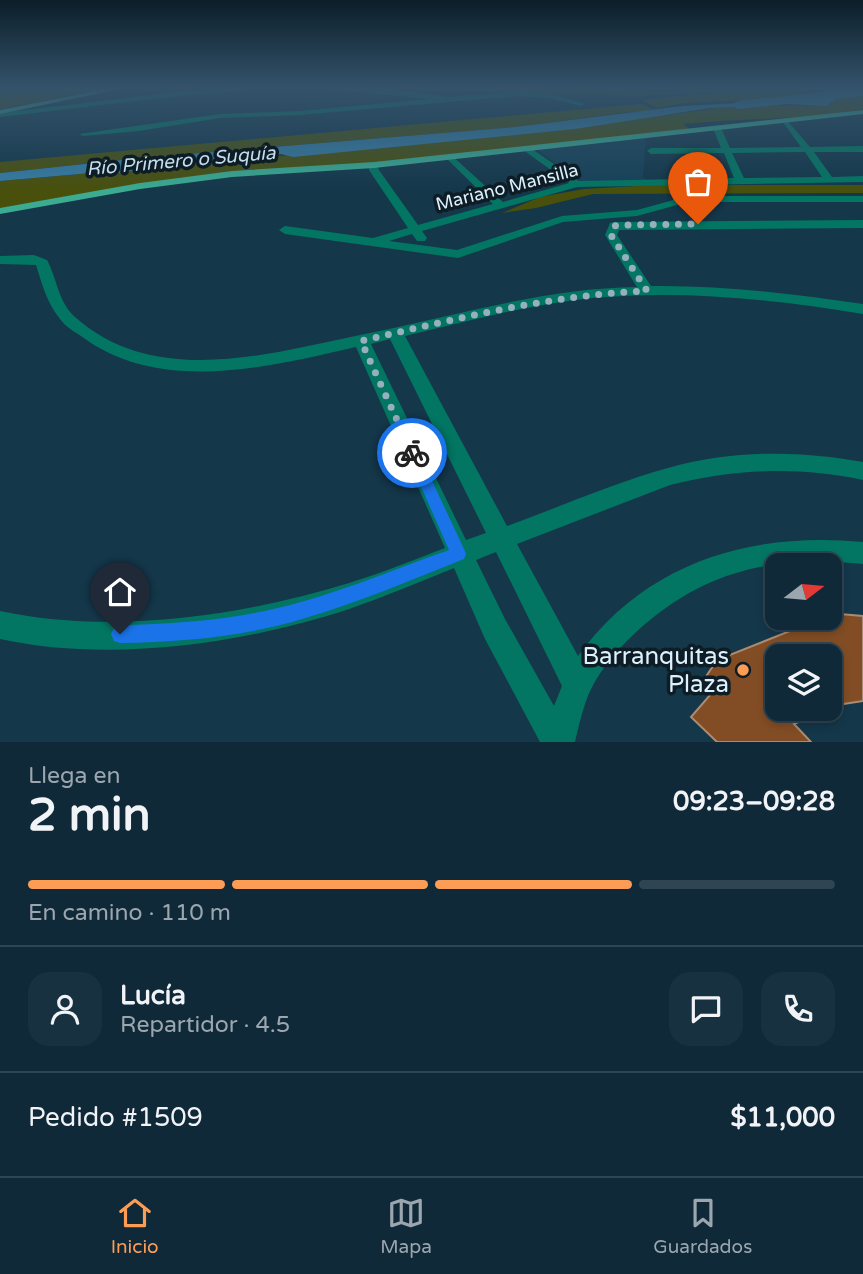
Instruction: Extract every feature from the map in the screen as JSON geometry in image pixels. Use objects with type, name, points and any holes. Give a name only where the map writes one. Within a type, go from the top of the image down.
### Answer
[{"type":"main road","points":[[0,211],[158,182],[297,167],[374,165],[529,150],[780,122]]},
{"type":"street","points":[[83,134],[139,130],[187,122]]},
{"type":"street","points":[[787,122],[829,179]]},
{"type":"street","points":[[717,128],[740,180]]},
{"type":"street","points":[[649,135],[650,166],[727,150],[863,149]]},
{"type":"street","points":[[529,150],[577,184]]},
{"type":"street","points":[[450,157],[499,205]]},
{"type":"street","points":[[374,165],[374,170],[428,249]]},
{"type":"street","name":"Mariano Mansilla","points":[[372,242],[499,205],[650,166],[740,180],[863,179]]},
{"type":"street","points":[[285,230],[468,253],[562,219],[637,213],[688,199],[863,199]]},
{"type":"street","points":[[647,291],[611,235],[614,226],[863,224]]},
{"type":"street","points":[[0,260],[34,258],[42,263],[59,307],[68,319],[108,347],[138,356],[192,366],[241,365],[578,295],[647,291],[734,292],[863,309]]},
{"type":"street","points":[[395,333],[577,685]]},
{"type":"street","points":[[361,341],[458,554],[495,629],[558,742]]},
{"type":"street","points":[[0,625],[66,634],[120,634],[179,633],[238,625],[326,603],[667,477],[705,467],[775,461],[863,471]]},
{"type":"street","points":[[558,742],[577,685],[607,642],[639,611],[671,587],[736,558],[813,550],[863,553]]},
{"type":"shaded area","points":[[646,138],[643,177],[647,181],[581,182],[537,150]]},
{"type":"green space","points":[[446,122],[555,122],[0,173],[0,162]]},
{"type":"green space","points":[[605,122],[719,122],[683,124],[691,130],[374,165],[222,174],[0,211],[0,181],[91,173],[101,176],[143,169],[151,172],[174,164],[371,149]]},
{"type":"green space","points":[[654,185],[863,185],[863,193],[593,194],[502,213],[540,197],[584,189]]},
{"type":"water","name":"Río Primero o Suquía","points":[[558,122],[622,122],[575,129],[293,157],[281,154],[213,163],[174,164],[151,172],[143,169],[101,176],[91,173],[0,181],[0,173],[140,158]]},
{"type":"building","name":"Barranquitas Plaza","points":[[842,614],[863,616],[863,701],[842,704],[842,644],[765,644],[765,721],[801,721],[794,724],[811,742],[717,742],[691,717],[711,694],[703,681],[717,660],[792,630],[842,630]]},
{"type":"way so far","points":[[412,453],[361,341],[552,299],[647,291],[611,235],[614,226],[698,224]]},
{"type":"place","name":"Barranquitas Plaza","points":[[743,670]]},
{"type":"route","points":[[120,634],[179,633],[238,625],[302,611],[458,554],[412,453]]}]
